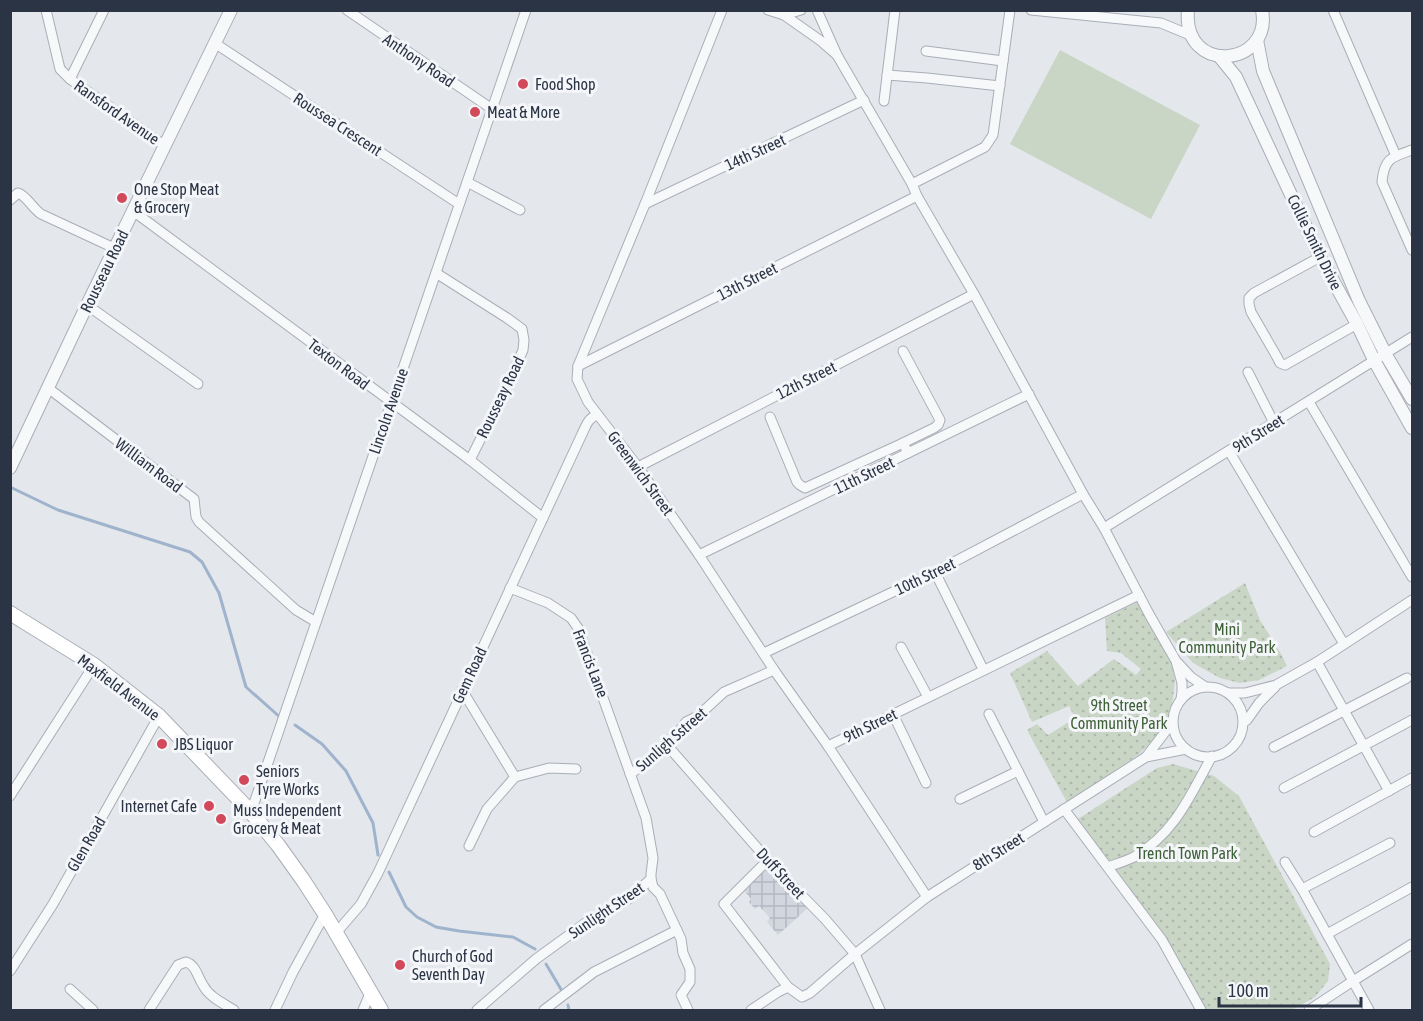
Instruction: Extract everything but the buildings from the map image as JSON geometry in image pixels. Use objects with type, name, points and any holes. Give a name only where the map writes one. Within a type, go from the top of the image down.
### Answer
[{"type":"main road","name":"Maxfield Avenue","points":[[10,613],[94,664],[159,716],[251,812],[278,845],[325,914],[381,1011]]},
{"type":"street","name":"Ransford Avenue","points":[[46,10],[60,69],[70,79],[165,146]]},
{"type":"street","points":[[70,79],[104,10]]},
{"type":"street","name":"Rousseau Road","points":[[10,468],[114,248],[216,45],[231,10]]},
{"type":"street","name":"Anthony Road","points":[[347,10],[492,108]]},
{"type":"street","name":"Lincoln Avenue","points":[[251,812],[526,10]]},
{"type":"street","points":[[578,366],[722,10]]},
{"type":"street","points":[[784,15],[801,10]]},
{"type":"street","points":[[817,10],[837,55],[974,294],[1176,661],[1204,686],[1228,693],[1235,699],[1240,706],[1244,722],[1236,743],[1224,753],[1212,756],[1199,755],[1186,749],[1175,736],[1172,723]]},
{"type":"street","points":[[884,101],[896,10]]},
{"type":"street","points":[[912,184],[985,147],[993,135],[1010,10]]},
{"type":"street","points":[[1031,10],[1161,23],[1190,35]]},
{"type":"street","points":[[1188,10],[1187,22],[1190,35],[1195,43],[1210,54],[1227,57],[1244,52],[1257,40],[1262,29],[1262,10]]},
{"type":"street","points":[[1333,10],[1396,156]]},
{"type":"street","points":[[768,11],[784,15],[837,55]]},
{"type":"street","name":"Collie Smith Drive","points":[[1257,40],[1263,71],[1359,301],[1386,355],[1413,399]]},
{"type":"street","name":"Roussea Crescent","points":[[216,45],[459,204]]},
{"type":"street","points":[[926,51],[1003,61]]},
{"type":"street","name":"Collie Smith Drive","points":[[1219,56],[1236,76],[1320,257],[1375,362],[1413,428]]},
{"type":"street","points":[[887,75],[1000,86]]},
{"type":"street","name":"14th Street","points":[[645,204],[864,100]]},
{"type":"street","points":[[1413,150],[1396,156],[1386,163],[1382,182],[1413,250]]},
{"type":"street","points":[[467,182],[520,210]]},
{"type":"street","points":[[10,200],[18,193],[22,194],[41,214],[114,248]]},
{"type":"street","name":"13th Street","points":[[578,366],[917,196]]},
{"type":"street","name":"Texton Road","points":[[133,211],[470,460],[543,518]]},
{"type":"street","points":[[1320,257],[1254,293],[1249,298],[1251,312],[1277,357],[1285,365],[1357,324]]},
{"type":"street","name":"Rousseay Road","points":[[436,273],[522,329],[525,340],[507,386],[470,460]]},
{"type":"street","name":"12th Street","points":[[638,466],[974,294]]},
{"type":"street","points":[[87,305],[198,384]]},
{"type":"street","name":"9th Street","points":[[1104,528],[1413,338]]},
{"type":"street","points":[[770,417],[797,482],[805,488],[934,428],[940,420],[903,351]]},
{"type":"street","name":"Greenwich Street","points":[[578,366],[577,379],[588,402],[638,466],[699,555],[927,897]]},
{"type":"street","points":[[1248,372],[1274,423]]},
{"type":"street","name":"William Road","points":[[48,388],[194,499],[196,517],[199,522],[296,610],[316,622]]},
{"type":"street","name":"11th Street","points":[[699,555],[1029,394]]},
{"type":"street","points":[[1309,402],[1413,578]]},
{"type":"street","name":"Gem Road","points":[[336,933],[361,904],[378,873],[588,421],[592,416],[597,415]]},
{"type":"street","points":[[903,443],[908,453]]},
{"type":"street","points":[[1229,451],[1344,644]]},
{"type":"street","name":"10th Street","points":[[764,653],[935,572],[1083,494]]},
{"type":"street","points":[[935,572],[983,669]]},
{"type":"street","name":"Francis Lane","points":[[510,588],[548,603],[575,622],[630,774]]},
{"type":"street","name":"9th Street","points":[[828,746],[1138,595]]},
{"type":"street","points":[[1228,693],[1245,693],[1276,685],[1317,662],[1413,600]]},
{"type":"street","points":[[901,647],[928,697]]},
{"type":"street","points":[[1176,661],[1182,683],[1181,699]]},
{"type":"street","points":[[1317,662],[1389,791]]},
{"type":"street","points":[[10,796],[94,664]]},
{"type":"street","name":"Sunligh Sstreet","points":[[630,774],[651,760],[686,722],[698,716],[724,692],[774,670]]},
{"type":"street","points":[[1274,747],[1407,678]]},
{"type":"street","points":[[1244,722],[1276,685]]},
{"type":"street","points":[[1146,757],[1172,723],[1181,699],[1204,686]]},
{"type":"street","points":[[462,690],[515,777]]},
{"type":"street","points":[[893,714],[926,783]]},
{"type":"street","points":[[989,714],[1044,822]]},
{"type":"street","name":"Glen Road","points":[[10,971],[53,904],[159,716]]},
{"type":"street","points":[[1284,788],[1413,720]]},
{"type":"street","name":"Duff Street","points":[[666,744],[855,954],[880,1011]]},
{"type":"street","points":[[1146,757],[1186,749]]},
{"type":"street","points":[[1108,867],[1132,857],[1163,835],[1178,818],[1212,756]]},
{"type":"street","name":"8th Street","points":[[788,987],[802,997],[810,993],[927,897],[1146,757]]},
{"type":"street","points":[[469,846],[487,809],[515,777],[549,768],[576,769]]},
{"type":"street","points":[[960,799],[1018,771]]},
{"type":"street","name":"Sunlight Street","points":[[477,1011],[553,947],[587,922],[627,900],[651,879],[653,858],[646,818],[630,774]]},
{"type":"street","points":[[1314,832],[1413,778]]},
{"type":"street","points":[[1064,809],[1162,940],[1202,1011]]},
{"type":"street","points":[[1302,889],[1390,843]]},
{"type":"street","points":[[751,1011],[788,987],[724,904],[768,860]]},
{"type":"street","points":[[1285,862],[1369,1011]]},
{"type":"street","points":[[651,879],[681,939],[683,953],[690,969],[690,982],[681,995],[688,1011]]},
{"type":"street","points":[[1327,934],[1413,887]]},
{"type":"street","points":[[275,1011],[293,972],[325,914]]},
{"type":"street","points":[[544,1011],[594,972],[677,930]]},
{"type":"street","points":[[1309,1011],[1413,944]]},
{"type":"street","points":[[149,1011],[178,964],[186,962],[193,966],[208,993],[234,1011]]},
{"type":"street","points":[[70,989],[93,1011]]},
{"type":"street","points":[[363,1011],[371,992]]},
{"type":"shaded area","points":[[771,863],[809,907],[778,935],[767,922],[770,918],[759,906],[755,909],[749,902],[751,899],[742,888]]},
{"type":"green space","points":[[1060,50],[1200,125],[1151,219],[1010,144]]},
{"type":"green space","name":"Mini Community Park","points":[[1245,583],[1260,620],[1287,666],[1259,680],[1240,683],[1220,678],[1193,663],[1166,632]]},
{"type":"green space","name":"9th Street Community Park","points":[[1142,600],[1170,656],[1175,680],[1168,720],[1160,734],[1139,754],[1068,804],[1027,730],[1037,724],[1048,735],[1075,718],[1069,706],[1032,722],[1010,673],[1047,651],[1078,686],[1114,659],[1136,675],[1141,669],[1121,653],[1107,651],[1105,618]]},
{"type":"green space","name":"Trench Town Park","points":[[1173,764],[1214,776],[1239,796],[1330,964],[1328,981],[1315,997],[1292,1010],[1203,1010],[1078,819],[1157,768]]},
{"type":"waterway","points":[[10,487],[58,510],[190,552],[202,562],[219,593],[246,687],[282,719]]},
{"type":"waterway","points":[[295,725],[322,744],[346,771],[373,823],[378,855]]},
{"type":"waterway","points":[[389,872],[406,907],[417,917],[436,927],[513,937],[535,949]]},
{"type":"waterway","points":[[546,964],[562,991]]},
{"type":"waterway","points":[[568,1005],[569,1010]]},
{"type":"place","name":"Food Shop","points":[[523,84]]},
{"type":"place","name":"Meat & More","points":[[475,112]]},
{"type":"place","name":"One Stop Meat & Grocery","points":[[122,198]]},
{"type":"place","name":"JBS Liquor","points":[[162,744]]},
{"type":"place","name":"Seniors Tyre Works","points":[[244,780]]},
{"type":"place","name":"Internet Cafe","points":[[209,806]]},
{"type":"place","name":"Muss Independent Grocery & Meat","points":[[221,819]]},
{"type":"place","name":"Church of God Seventh Day","points":[[400,965]]}]
